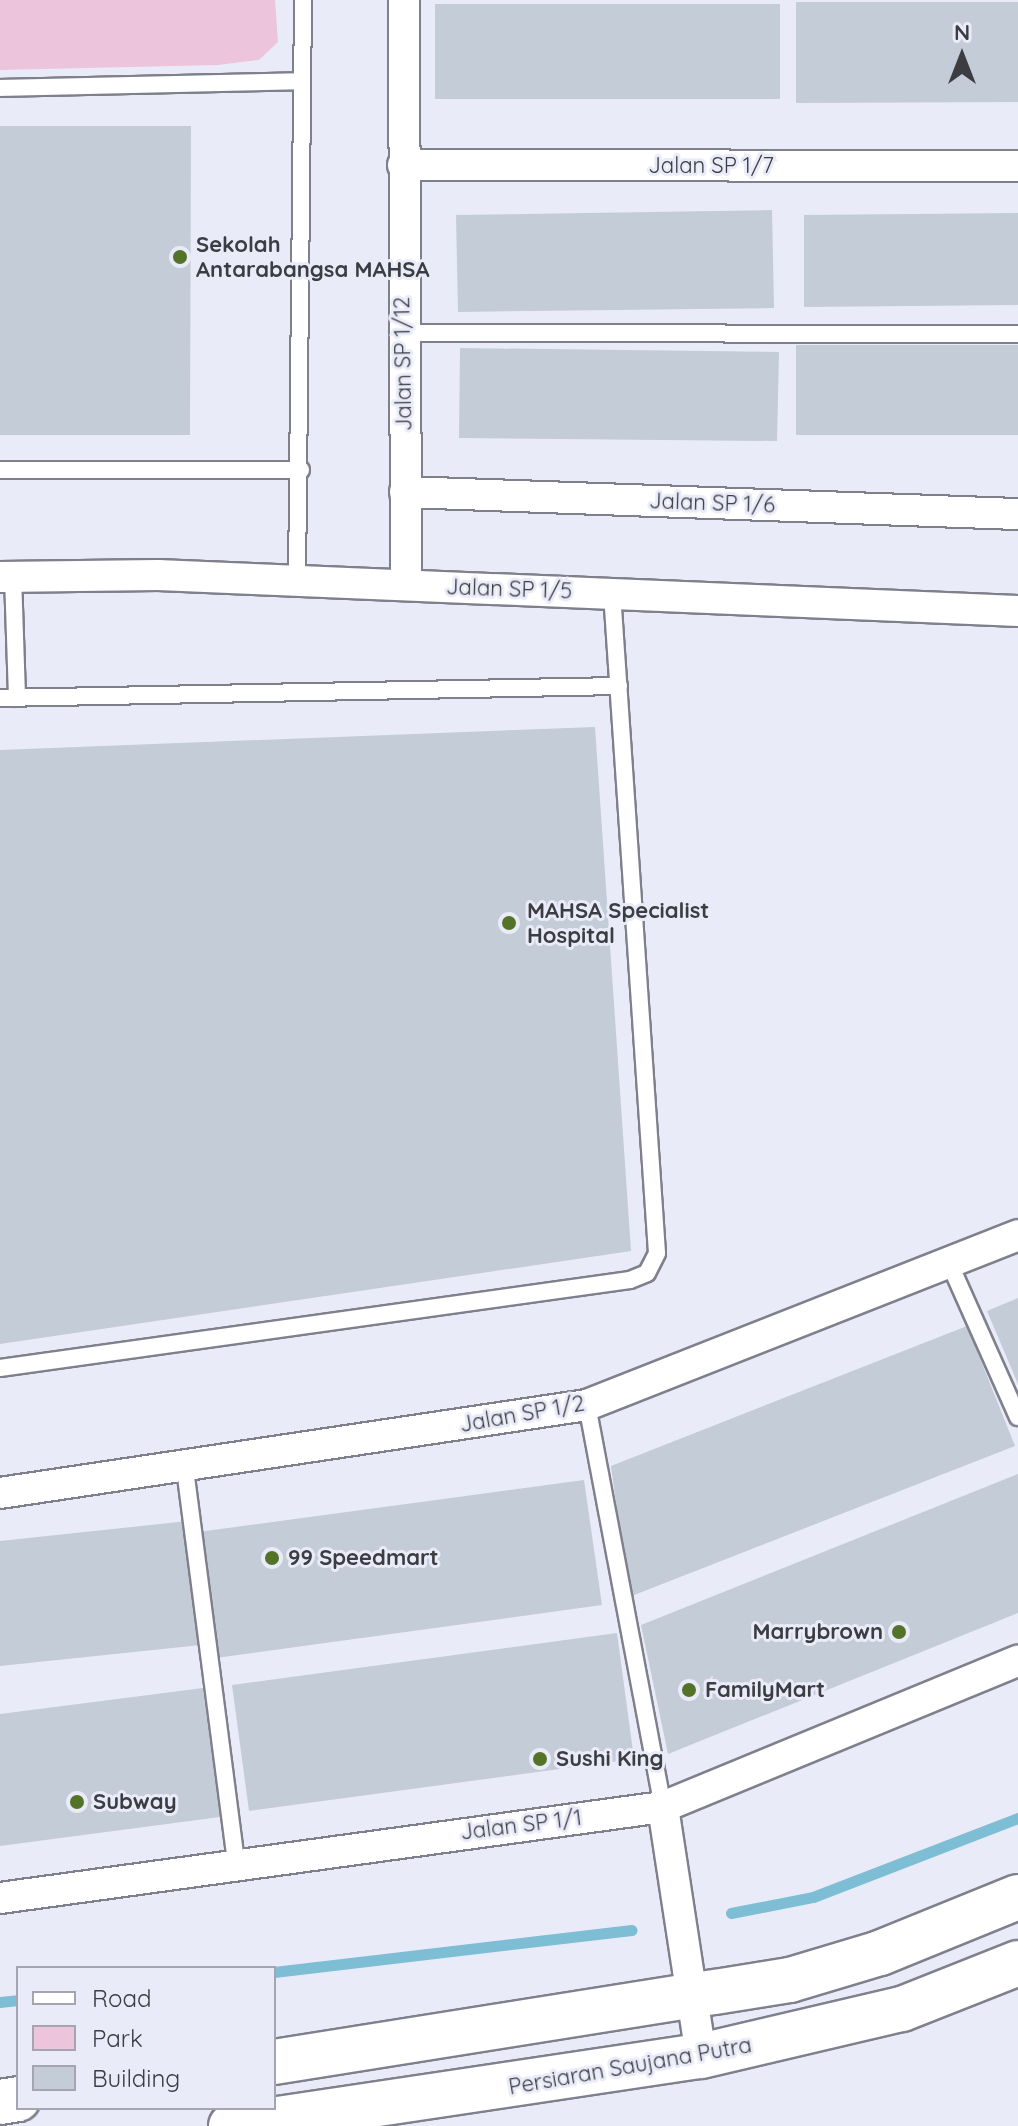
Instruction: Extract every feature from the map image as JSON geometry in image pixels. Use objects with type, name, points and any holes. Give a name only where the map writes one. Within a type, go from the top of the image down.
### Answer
[{"type":"main road","points":[[276,2062],[692,1999],[790,1980],[880,1953],[1018,1897]]},
{"type":"main road","name":"Persiaran Saujana Putra","points":[[231,2126],[397,2113],[701,2056],[902,2009],[1018,1963]]},
{"type":"street","name":"Jalan SP 1/12","points":[[404,0],[402,333],[406,585]]},
{"type":"street","name":"Jalan SP 1/7","points":[[403,165],[1018,166]]},
{"type":"street","name":"Jalan SP 1/6","points":[[405,492],[1018,514]]},
{"type":"street","name":"Jalan SP 1/5","points":[[6,576],[406,585],[1018,611]]},
{"type":"street","name":"Jalan SP 1/2","points":[[0,1493],[185,1469],[587,1405],[948,1260],[1018,1235]]},
{"type":"street","name":"Jalan SP 1/1","points":[[0,1898],[236,1861],[663,1807],[1018,1661]]},
{"type":"street","points":[[663,1807],[701,2056]]},
{"type":"lane","points":[[297,582],[301,470],[303,0]]},
{"type":"lane","points":[[0,88],[302,81]]},
{"type":"lane","points":[[402,333],[1018,334]]},
{"type":"lane","points":[[0,470],[301,470]]},
{"type":"lane","points":[[6,576],[17,698]]},
{"type":"lane","points":[[0,1368],[647,1273],[657,1253],[612,593]]},
{"type":"lane","points":[[0,698],[619,686]]},
{"type":"lane","points":[[948,1260],[1018,1417]]},
{"type":"lane","points":[[587,1405],[663,1807]]},
{"type":"lane","points":[[185,1469],[236,1861]]},
{"type":"green space","points":[[0,0],[275,0],[278,42],[259,60],[218,65],[0,70]]},
{"type":"building","points":[[796,2],[1018,2],[1018,102],[796,103]]},
{"type":"building","points":[[435,4],[780,4],[780,99],[435,99]]},
{"type":"building","points":[[0,126],[191,126],[190,435],[0,435]]},
{"type":"building","points":[[772,210],[774,308],[458,312],[456,215]]},
{"type":"building","points":[[1018,213],[1018,305],[804,307],[804,215]]},
{"type":"building","points":[[796,345],[1018,345],[1018,435],[796,435]]},
{"type":"building","points":[[460,348],[779,352],[777,441],[459,438]]},
{"type":"building","points":[[595,727],[631,1251],[0,1344],[0,750]]},
{"type":"building","points":[[1018,1298],[1018,1384],[987,1311]]},
{"type":"building","points":[[967,1326],[1015,1446],[629,1597],[611,1466]]},
{"type":"building","points":[[1018,1474],[1018,1613],[668,1754],[641,1625]]},
{"type":"building","points":[[584,1480],[602,1605],[216,1658],[198,1532]]},
{"type":"building","points":[[188,1521],[201,1645],[0,1666],[0,1541]]},
{"type":"building","points":[[617,1633],[634,1759],[249,1811],[232,1685]]},
{"type":"building","points":[[203,1688],[220,1817],[0,1846],[0,1714]]},
{"type":"waterway","points":[[731,1913],[813,1897],[1018,1818]]},
{"type":"waterway","points":[[276,1972],[632,1930]]},
{"type":"waterway","points":[[0,2002],[16,2000]]},
{"type":"place","name":"Sekolah Antarabangsa MAHSA","points":[[180,257]]},
{"type":"place","name":"MAHSA Specialist Hospital","points":[[509,923]]},
{"type":"place","name":"99 Speedmart","points":[[272,1558]]},
{"type":"place","name":"Marrybrown","points":[[899,1632]]},
{"type":"place","name":"FamilyMart","points":[[689,1690]]},
{"type":"place","name":"Sushi King","points":[[540,1759]]},
{"type":"place","name":"Subway","points":[[77,1802]]}]
